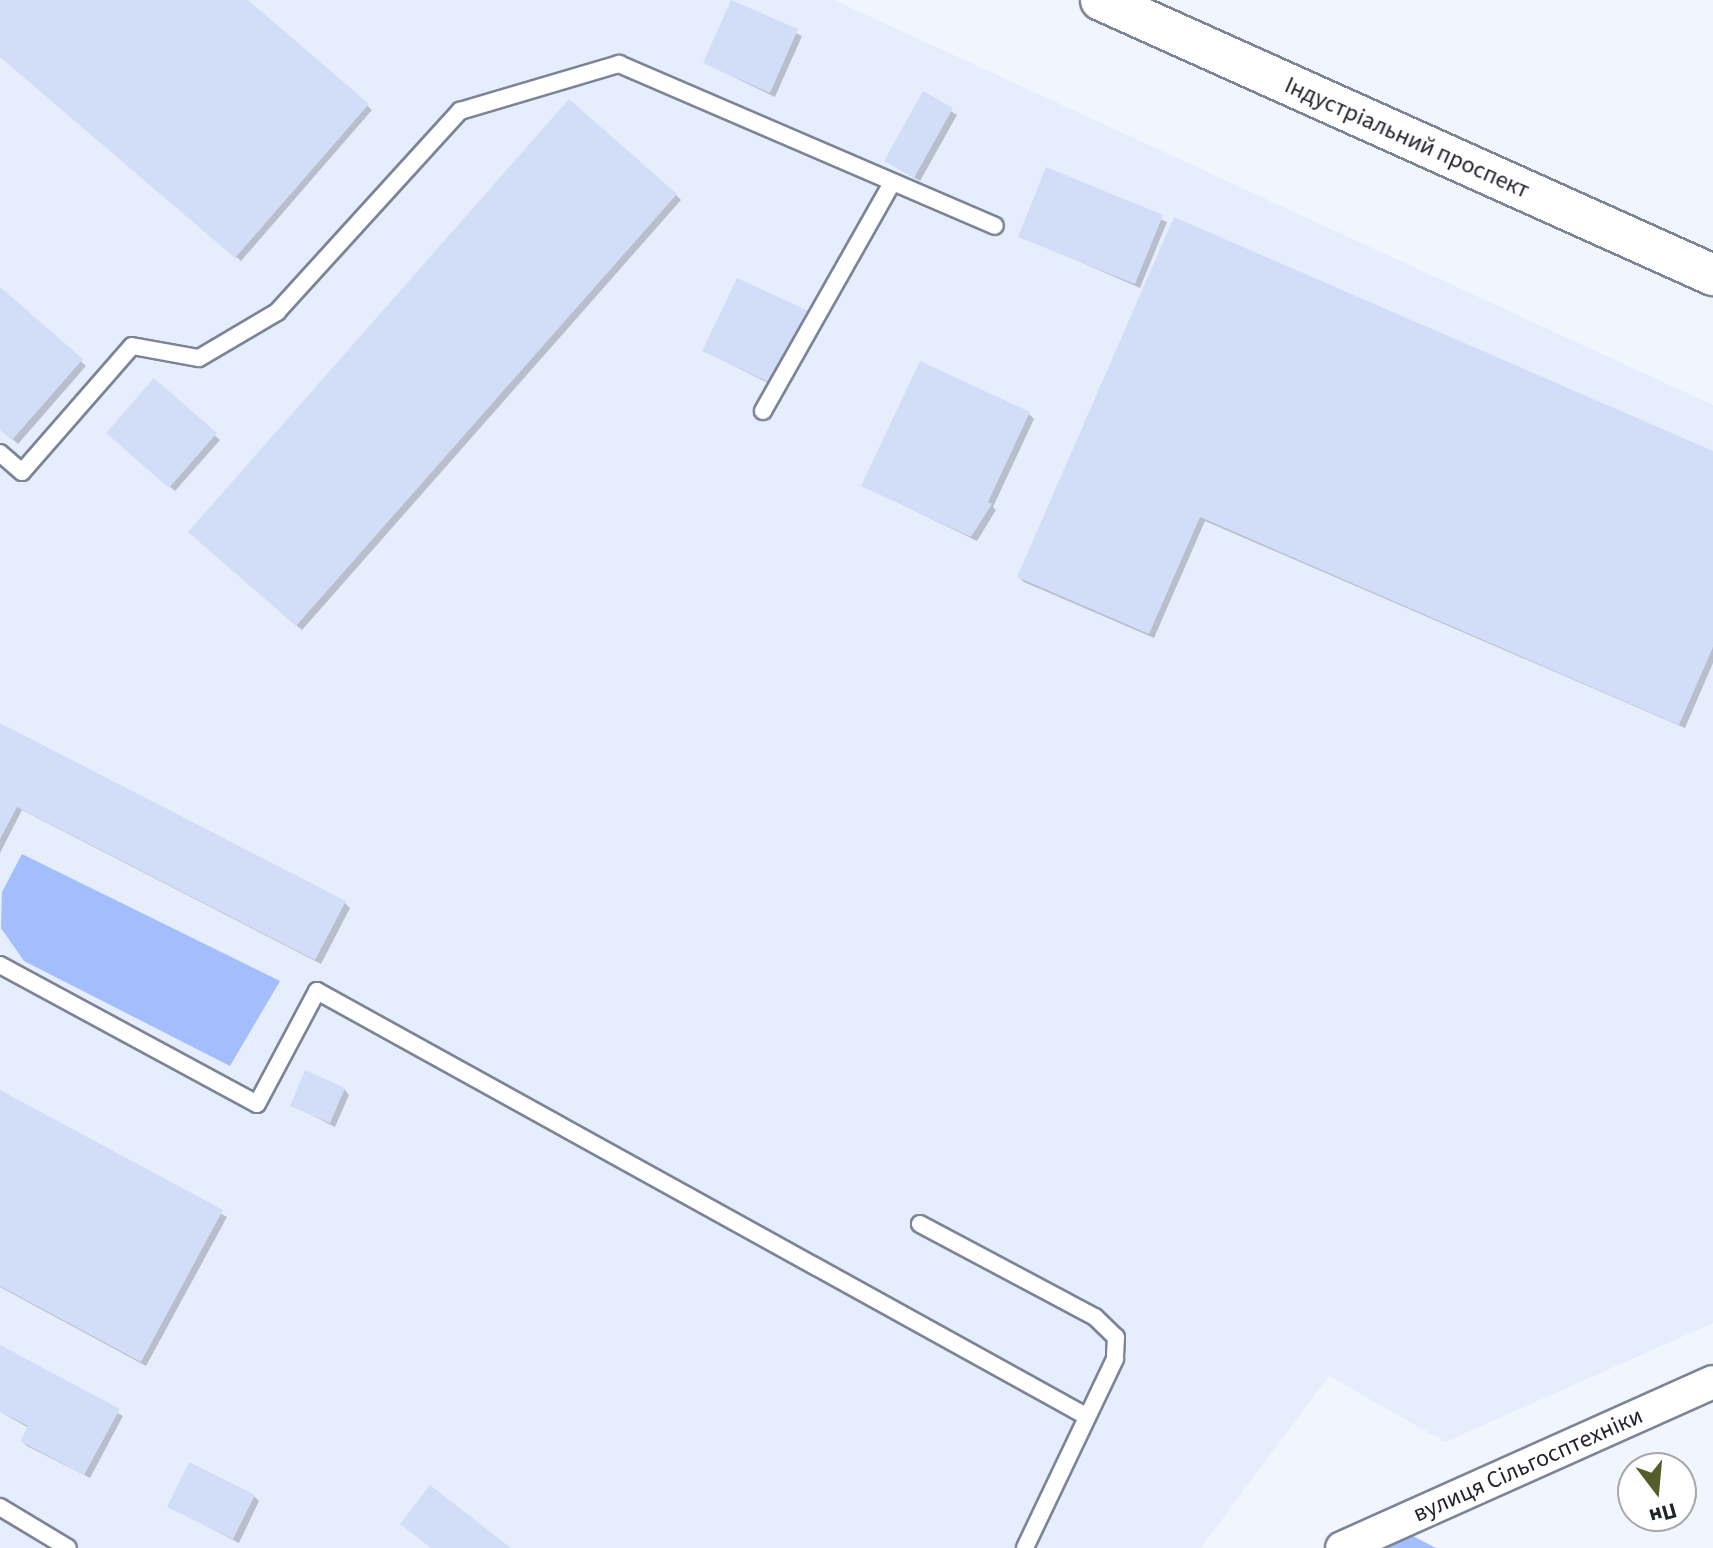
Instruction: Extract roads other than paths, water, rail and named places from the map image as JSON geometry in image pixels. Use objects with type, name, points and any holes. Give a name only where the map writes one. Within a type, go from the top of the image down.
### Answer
[{"type":"street","name":"Індустріальний проспект","points":[[1101,0],[1713,275]]},
{"type":"street","name":"вулиця Сільгосптехніки","points":[[1342,1548],[1713,1382]]},
{"type":"lane","points":[[0,453],[22,472],[132,346],[199,358],[277,312],[460,111],[619,64],[995,226]]},
{"type":"lane","points":[[763,411],[892,183]]},
{"type":"lane","points":[[0,965],[257,1104],[317,991],[1084,1415]]},
{"type":"lane","points":[[920,1224],[1095,1317],[1116,1337],[1115,1359],[1084,1415],[1025,1548]]},
{"type":"lane","points":[[0,1507],[68,1548]]}]
